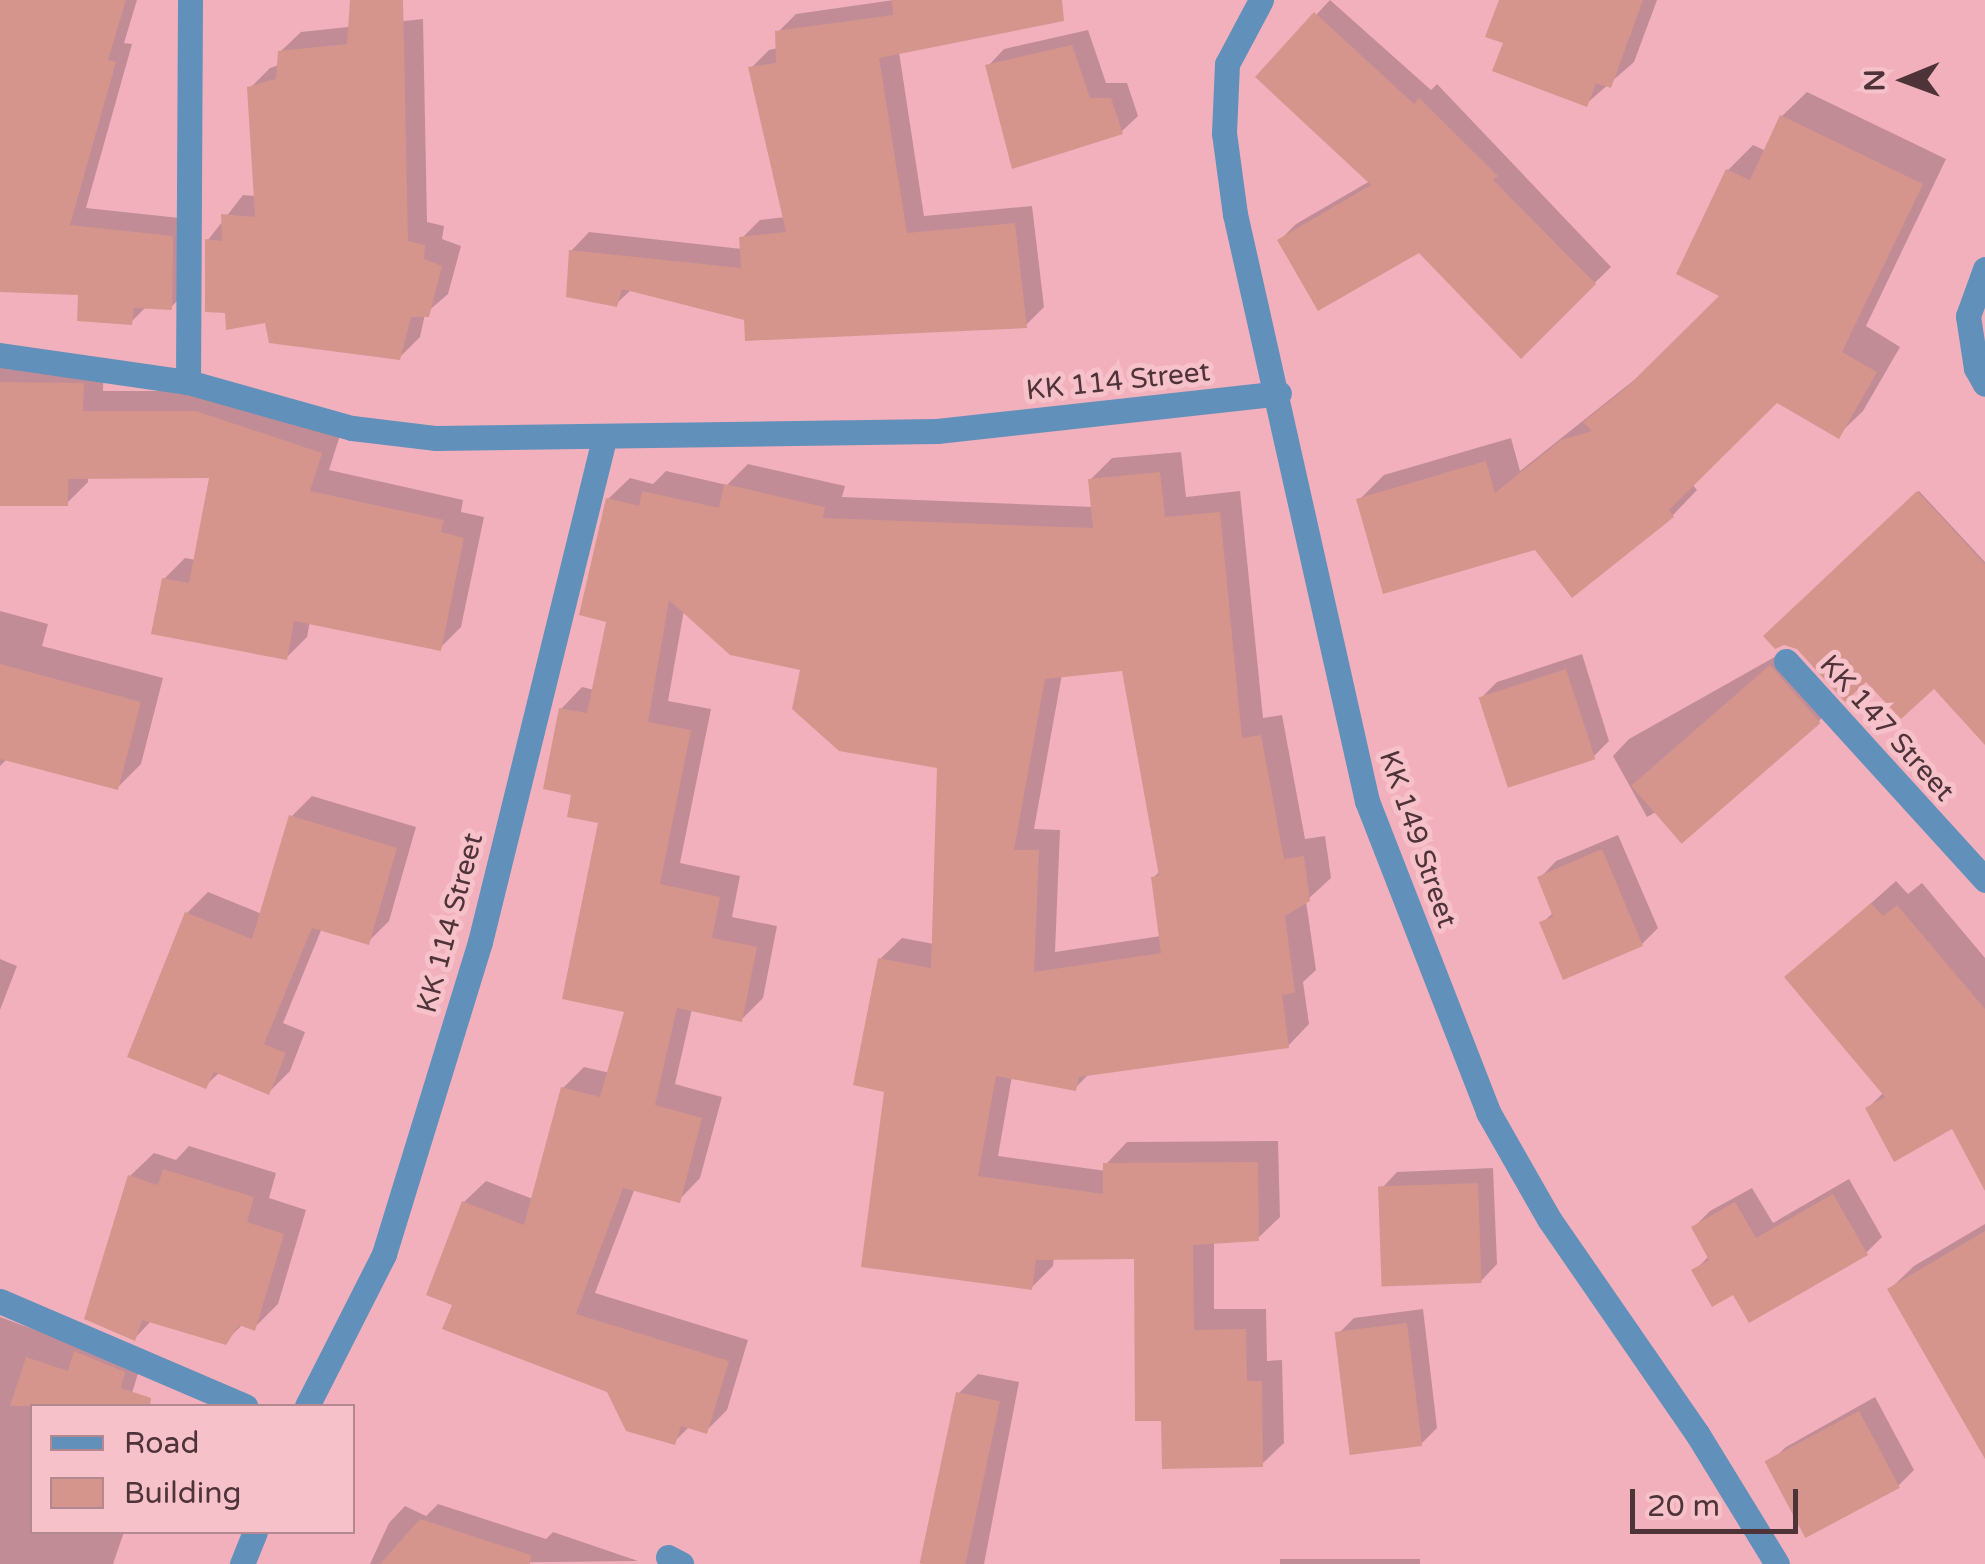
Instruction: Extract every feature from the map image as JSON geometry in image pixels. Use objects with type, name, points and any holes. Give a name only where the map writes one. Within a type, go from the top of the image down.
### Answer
[{"type":"street","name":"KK 149 Street","points":[[1261,0],[1227,64],[1224,133],[1235,214],[1367,801],[1488,1112],[1549,1219],[1698,1435],[1777,1564]]},
{"type":"street","points":[[188,382],[190,1]]},
{"type":"street","points":[[1985,269],[1968,316],[1976,368],[1985,384]]},
{"type":"street","name":"KK 114 Street","points":[[0,355],[188,382],[352,428],[436,438],[604,439],[937,431],[1278,393]]},
{"type":"street","name":"KK 114 Street","points":[[307,1404],[384,1254],[480,942],[604,439]]},
{"type":"street","name":"KK 147 Street","points":[[1786,661],[1985,880]]},
{"type":"street","points":[[0,1301],[240,1404]]},
{"type":"street","points":[[242,1564],[254,1534]]},
{"type":"building","points":[[0,0],[126,0],[108,60],[116,62],[70,225],[173,236],[172,310],[134,308],[132,325],[77,321],[78,295],[0,292]]},
{"type":"building","points":[[350,0],[403,0],[408,241],[425,245],[424,259],[442,266],[429,317],[411,317],[400,360],[269,343],[265,323],[226,330],[225,313],[205,312],[205,239],[222,241],[221,214],[255,217],[247,87],[276,79],[278,51],[347,44]]},
{"type":"building","points":[[892,0],[1062,0],[1064,21],[879,58],[907,233],[1015,223],[1027,328],[745,341],[744,320],[622,289],[617,307],[566,297],[569,250],[741,268],[739,237],[786,232],[748,67],[776,63],[775,31],[893,15]]},
{"type":"building","points":[[1499,0],[1643,0],[1611,88],[1596,83],[1587,107],[1492,71],[1503,43],[1485,37]]},
{"type":"building","points":[[1314,12],[1414,104],[1419,98],[1498,176],[1493,180],[1596,284],[1521,359],[1419,253],[1318,311],[1277,240],[1371,185],[1255,77]]},
{"type":"building","points":[[1072,45],[1090,98],[1111,98],[1123,134],[1012,169],[985,65]]},
{"type":"building","points":[[1780,115],[1923,184],[1842,352],[1877,372],[1839,439],[1777,403],[1669,510],[1674,517],[1572,598],[1535,550],[1383,594],[1356,499],[1486,461],[1495,493],[1561,440],[1592,431],[1583,422],[1625,389],[1719,296],[1676,274],[1726,169],[1750,180]]},
{"type":"building","points":[[0,382],[84,383],[83,411],[196,411],[322,453],[310,491],[444,520],[441,532],[464,538],[441,651],[294,621],[287,660],[151,634],[162,578],[189,583],[209,478],[68,479],[68,506],[0,506]]},
{"type":"building","points":[[1160,472],[1165,517],[1220,512],[1242,738],[1261,735],[1284,859],[1304,856],[1310,901],[1285,916],[1295,993],[1282,995],[1289,1048],[1079,1077],[1076,1091],[996,1076],[978,1176],[1103,1194],[1103,1163],[1258,1162],[1259,1241],[1193,1245],[1194,1330],[1246,1329],[1247,1381],[1262,1381],[1263,1467],[1162,1469],[1161,1421],[1135,1421],[1134,1259],[1036,1260],[1032,1290],[861,1267],[884,1092],[853,1085],[878,958],[931,968],[937,768],[839,751],[792,709],[800,670],[730,655],[669,600],[648,722],[691,730],[660,884],[720,897],[712,938],[757,947],[742,1022],[677,1008],[655,1105],[702,1118],[680,1203],[623,1188],[576,1314],[729,1361],[707,1434],[681,1426],[675,1445],[626,1431],[607,1392],[442,1329],[452,1305],[426,1295],[462,1201],[524,1225],[561,1087],[600,1097],[624,1012],[562,999],[598,823],[567,817],[571,795],[543,789],[559,708],[587,713],[606,622],[579,615],[606,498],[639,506],[642,491],[719,508],[724,484],[825,507],[823,518],[1093,528],[1088,479]],"holes":[[[1122,671],[1159,876],[1151,877],[1161,953],[1034,972],[1039,850],[1014,850],[1045,679]]]},
{"type":"building","points":[[1917,491],[1985,564],[1985,745],[1934,689],[1901,719],[1866,682],[1845,702],[1797,649],[1784,645],[1775,649],[1763,636]]},
{"type":"building","points":[[0,664],[141,702],[118,790],[0,759]]},
{"type":"building","points":[[1770,665],[1821,723],[1682,844],[1631,786]]},
{"type":"building","points":[[1566,669],[1595,759],[1508,788],[1479,697]]},
{"type":"building","points":[[289,815],[397,848],[369,945],[312,928],[264,1044],[286,1053],[269,1095],[214,1072],[206,1089],[127,1057],[185,912],[252,939]]},
{"type":"building","points":[[1602,849],[1643,946],[1563,980],[1539,922],[1553,917],[1537,877]]},
{"type":"building","points":[[1871,903],[1883,916],[1897,905],[1985,1009],[1985,1191],[1952,1129],[1894,1162],[1865,1108],[1885,1097],[1784,977]]},
{"type":"building","points":[[163,1169],[254,1197],[247,1222],[284,1234],[255,1331],[239,1325],[226,1345],[142,1320],[135,1341],[84,1319],[128,1175],[158,1185]]},
{"type":"building","points":[[1478,1183],[1481,1283],[1382,1286],[1378,1186]]},
{"type":"building","points":[[1833,1194],[1868,1255],[1749,1323],[1733,1295],[1712,1307],[1691,1270],[1709,1260],[1691,1227],[1735,1202],[1756,1238]]},
{"type":"building","points":[[1985,1231],[1985,1459],[1887,1289]]},
{"type":"building","points":[[1407,1323],[1422,1446],[1350,1455],[1335,1332]]},
{"type":"building","points":[[74,1351],[125,1372],[121,1388],[151,1398],[150,1404],[10,1406],[26,1357],[68,1371]]},
{"type":"building","points":[[956,1392],[1000,1401],[965,1564],[920,1563]]},
{"type":"building","points":[[1859,1411],[1900,1488],[1805,1538],[1765,1461]]},
{"type":"building","points":[[420,1519],[531,1555],[530,1564],[380,1564]]}]
